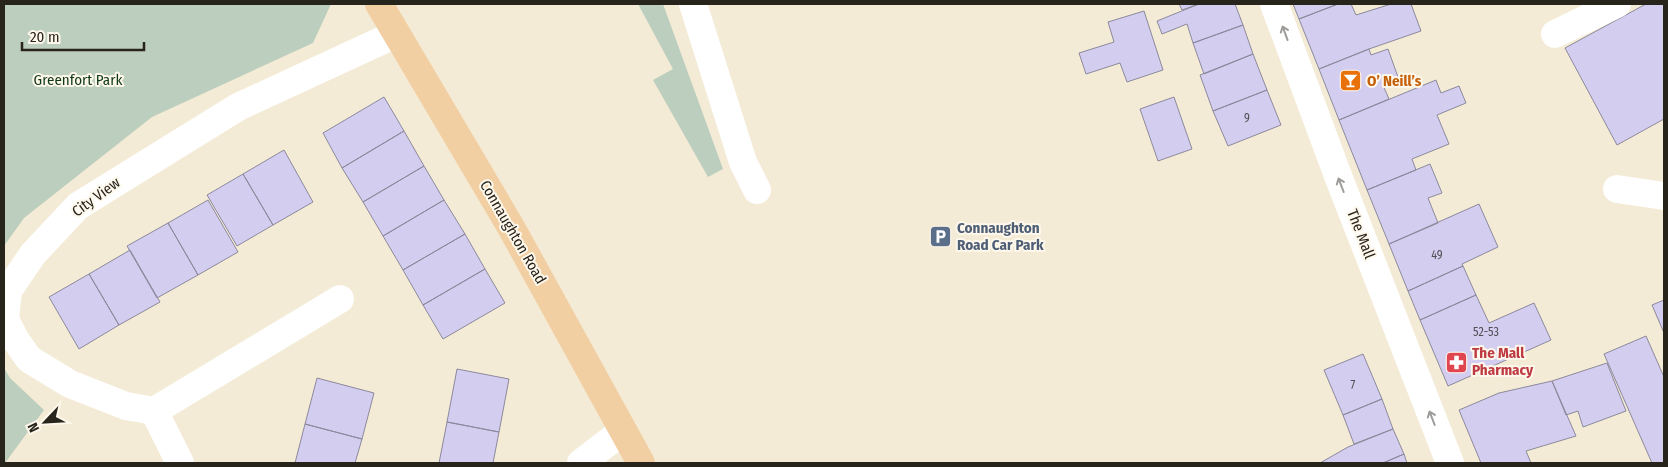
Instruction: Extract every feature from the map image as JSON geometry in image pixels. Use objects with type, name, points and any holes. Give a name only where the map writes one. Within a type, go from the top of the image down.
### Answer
[{"type":"main road","name":"Connaughton Road","points":[[379,4],[512,229],[641,463]]},
{"type":"street","points":[[694,4],[743,162],[757,190]]},
{"type":"street","name":"The Mall","points":[[1274,4],[1343,190],[1450,463]]},
{"type":"street","points":[[1555,34],[1618,4]]},
{"type":"street","name":"City View","points":[[154,411],[126,406],[70,384],[30,359],[15,339],[5,319],[8,291],[33,254],[78,206],[238,107],[396,34]]},
{"type":"street","points":[[1617,189],[1664,196]]},
{"type":"street","points":[[180,463],[154,411],[340,299]]},
{"type":"street","points":[[581,463],[623,431]]},
{"type":"green space","name":"Greenfort Park","points":[[4,4],[331,4],[313,43],[152,117],[24,218],[4,246]]},
{"type":"green space","points":[[638,4],[663,4],[723,169],[708,177],[653,80],[673,69]]},
{"type":"green space","points":[[4,368],[10,378],[44,410],[5,463]]},
{"type":"building","points":[[1179,4],[1199,4],[1182,10]]},
{"type":"building","points":[[1199,4],[1235,4],[1243,25],[1193,43],[1187,24],[1162,34],[1157,21]]},
{"type":"building","points":[[1293,4],[1338,4],[1299,19]]},
{"type":"building","points":[[1338,4],[1351,4],[1356,15],[1391,4],[1411,4],[1421,31],[1319,69],[1299,19]]},
{"type":"building","points":[[1646,4],[1664,4],[1664,119],[1617,145],[1565,48]]},
{"type":"building","points":[[1144,11],[1163,70],[1127,82],[1120,63],[1086,74],[1079,53],[1114,42],[1108,22]]},
{"type":"building","points":[[1243,25],[1253,54],[1204,74],[1193,43]]},
{"type":"building","points":[[1369,49],[1371,55],[1388,49],[1398,77],[1382,83],[1389,99],[1339,120],[1319,69]]},
{"type":"building","points":[[1253,54],[1267,90],[1213,111],[1200,75]]},
{"type":"building","points":[[1436,80],[1441,93],[1459,86],[1466,103],[1437,115],[1449,144],[1412,159],[1416,170],[1367,190],[1339,120]]},
{"type":"building","points":[[1267,90],[1281,125],[1228,146],[1213,111]]},
{"type":"building","points":[[384,97],[404,131],[342,168],[323,133]]},
{"type":"building","points":[[1174,97],[1192,149],[1158,161],[1140,109]]},
{"type":"building","points":[[404,131],[424,166],[363,202],[342,168]]},
{"type":"building","points":[[284,150],[313,202],[273,225],[243,174]]},
{"type":"building","points":[[1430,164],[1442,193],[1428,198],[1438,223],[1389,244],[1367,190]]},
{"type":"building","points":[[424,166],[444,200],[383,236],[363,202]]},
{"type":"building","points":[[243,174],[273,225],[237,246],[207,195]]},
{"type":"building","points":[[208,200],[238,252],[198,275],[168,223]]},
{"type":"building","points":[[444,200],[465,234],[403,270],[383,236]]},
{"type":"building","points":[[1479,204],[1498,247],[1462,264],[1463,266],[1408,291],[1389,244]]},
{"type":"building","points":[[168,223],[198,275],[157,298],[127,246]]},
{"type":"building","points":[[465,234],[485,269],[423,305],[403,270]]},
{"type":"building","points":[[130,250],[160,302],[119,325],[89,274]]},
{"type":"building","points":[[1463,266],[1476,295],[1420,320],[1408,291]]},
{"type":"building","points":[[485,269],[505,303],[443,339],[423,305]]},
{"type":"building","points":[[89,274],[119,325],[79,349],[49,297]]},
{"type":"building","points":[[1476,295],[1489,323],[1534,303],[1551,340],[1448,386],[1420,320]]},
{"type":"building","points":[[1664,300],[1664,333],[1652,305]]},
{"type":"building","points":[[1646,336],[1664,377],[1664,463],[1652,463],[1604,354]]},
{"type":"building","points":[[1363,354],[1382,399],[1343,415],[1324,370]]},
{"type":"building","points":[[1607,363],[1626,411],[1583,427],[1578,411],[1566,415],[1552,381]]},
{"type":"building","points":[[457,369],[509,379],[499,432],[447,422]]},
{"type":"building","points":[[317,378],[374,393],[362,439],[305,424]]},
{"type":"building","points":[[1552,381],[1576,436],[1526,451],[1531,463],[1481,463],[1459,410],[1499,393]]},
{"type":"building","points":[[1382,399],[1393,429],[1354,444],[1343,415]]},
{"type":"building","points":[[447,422],[499,432],[493,463],[439,463]]},
{"type":"building","points":[[305,424],[362,439],[355,463],[295,463]]},
{"type":"building","points":[[1393,429],[1404,454],[1383,463],[1320,463],[1348,447]]},
{"type":"building","points":[[1404,454],[1407,463],[1383,463]]},
{"type":"place","name":"O’ Neill’s","points":[[1351,81]]},
{"type":"place","name":"Connaughton Road Car Park","points":[[941,237]]},
{"type":"place","name":"The Mall Pharmacy","points":[[1456,362]]}]
